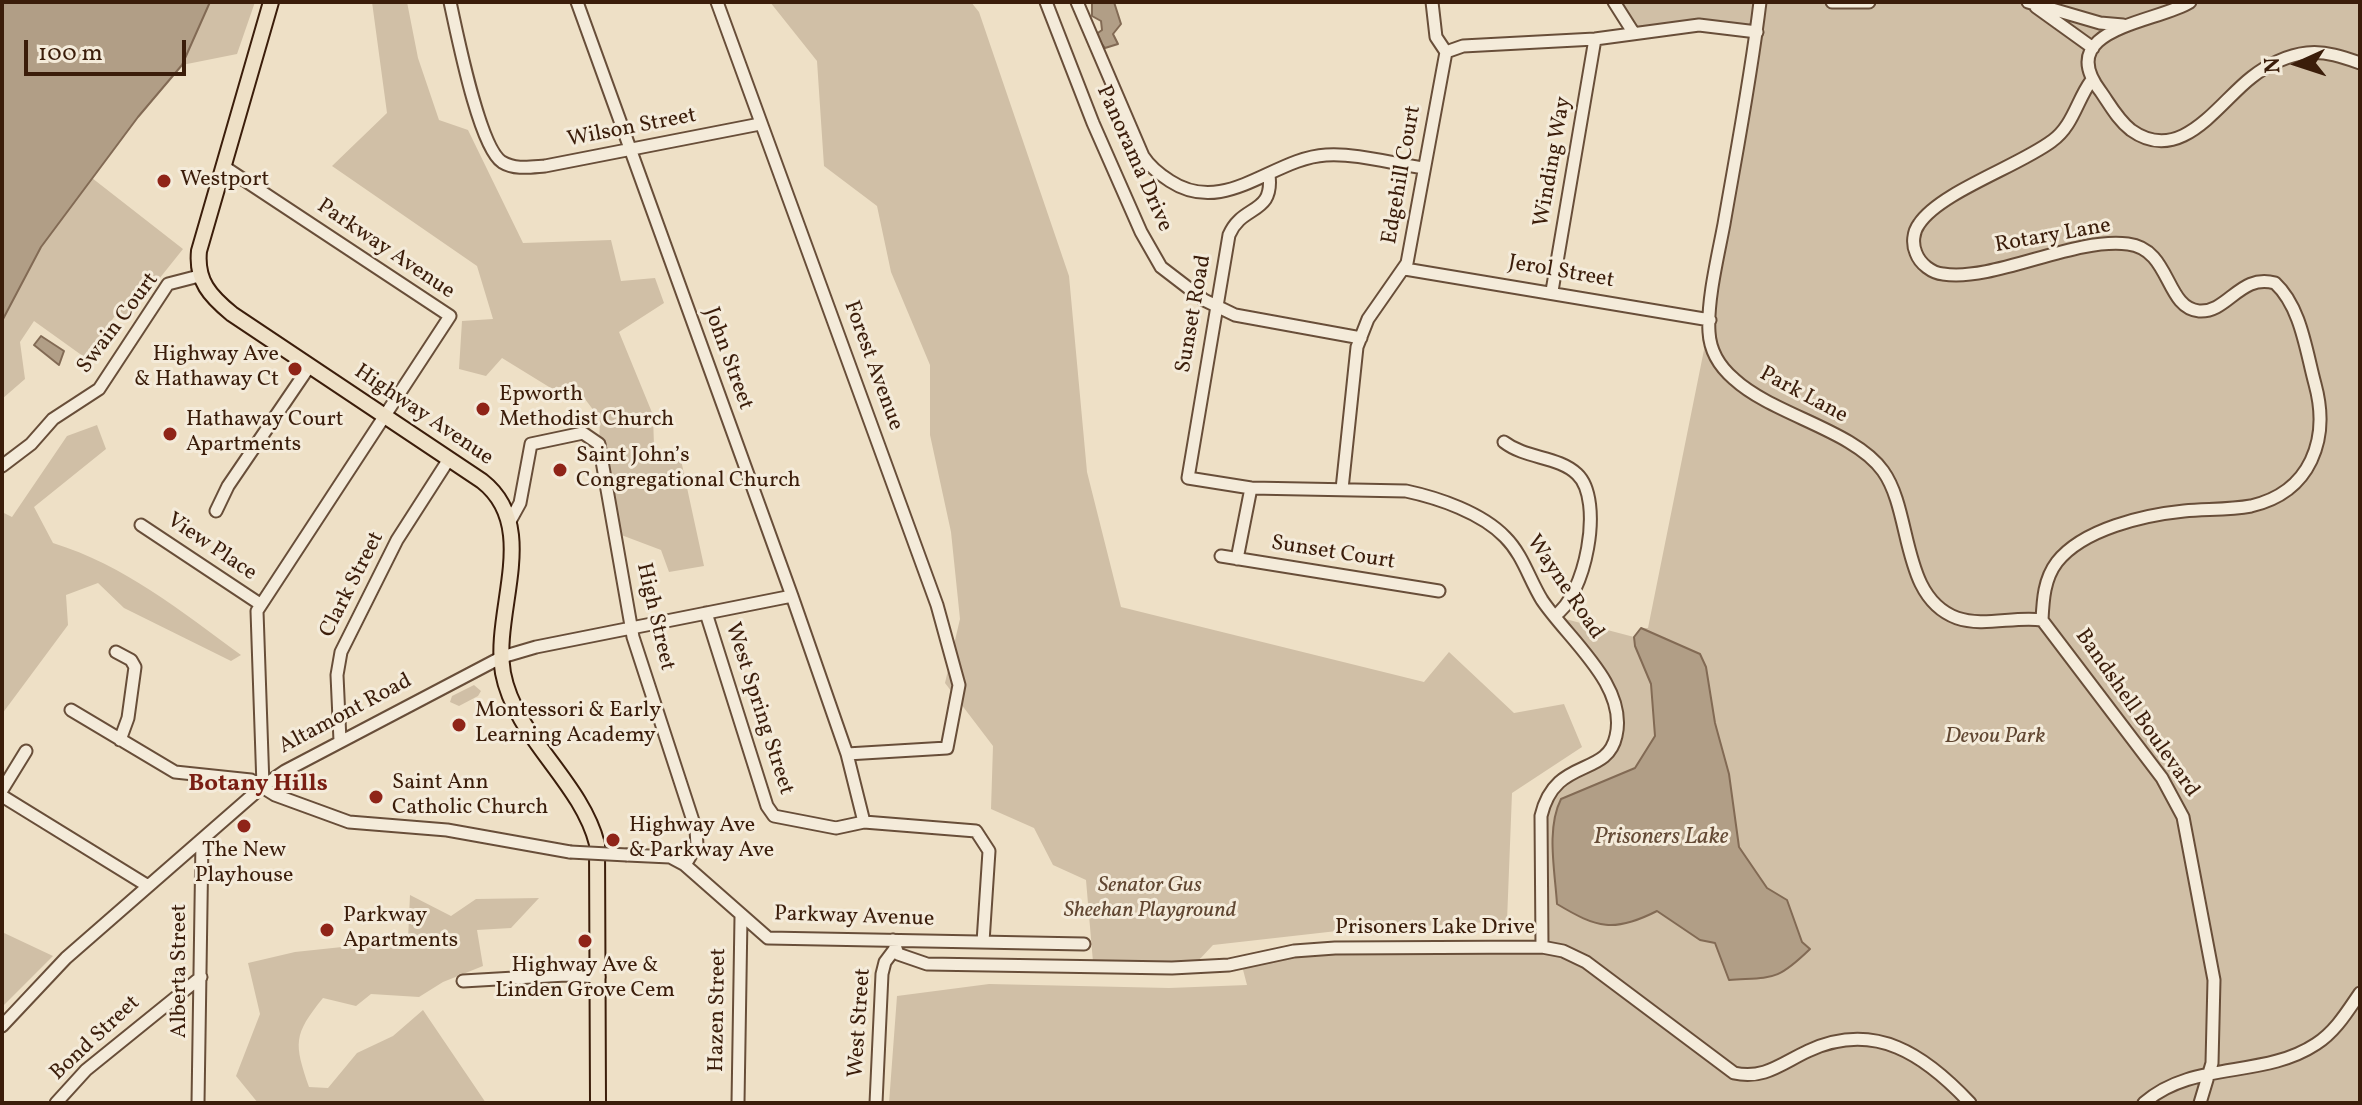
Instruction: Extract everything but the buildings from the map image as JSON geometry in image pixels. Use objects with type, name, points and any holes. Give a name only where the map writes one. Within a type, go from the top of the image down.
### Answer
[{"type":"main road","points":[[199,276],[199,251],[271,2]]},
{"type":"main road","name":"Highway Avenue","points":[[199,276],[213,299],[494,491],[509,523],[512,546],[502,657],[511,696],[595,836],[600,869],[598,1103]]},
{"type":"street","name":"Wilson Street","points":[[450,2],[485,140],[491,152],[510,165],[545,166],[760,124]]},
{"type":"street","name":"John Street","points":[[577,2],[792,596],[847,754],[864,822]]},
{"type":"street","name":"Forest Avenue","points":[[717,2],[955,659],[959,685],[947,748],[847,754]]},
{"type":"street","name":"Panorama Drive","points":[[1046,2],[1093,123],[1157,262],[1181,285],[1217,307],[1253,319],[1361,338]]},
{"type":"street","points":[[1077,2],[1143,156],[1156,172],[1175,184],[1198,192],[1219,192],[1329,154],[1424,168]]},
{"type":"street","name":"Edgehill Court","points":[[1342,489],[1361,338],[1368,319],[1405,269],[1446,52],[1436,37],[1432,2]]},
{"type":"street","points":[[1614,2],[1633,32]]},
{"type":"street","name":"Park Lane","points":[[1760,2],[1710,320],[1715,356],[1741,386],[1850,444],[1883,470],[1896,495],[1916,569],[1934,601],[1956,617],[1969,620],[2042,620]]},
{"type":"street","points":[[1832,2],[1869,2]]},
{"type":"street","points":[[2029,2],[2100,23],[2124,25]]},
{"type":"street","points":[[2029,2],[2093,48]]},
{"type":"street","points":[[2190,2],[2160,17],[2109,31],[2093,48],[2088,66],[2091,81],[2130,129],[2147,138],[2163,140],[2188,135],[2250,78],[2289,57],[2306,53],[2333,54],[2360,63]]},
{"type":"street","points":[[1446,52],[1463,46],[1595,39],[1699,25],[1757,32]]},
{"type":"street","name":"Winding Way","points":[[1552,291],[1595,39]]},
{"type":"street","name":"Rotary Lane","points":[[2042,620],[2044,590],[2051,571],[2068,550],[2114,528],[2159,515],[2232,509],[2276,498],[2305,474],[2320,439],[2320,401],[2303,340],[2293,309],[2275,283],[2265,280],[2250,283],[2209,310],[2198,311],[2181,302],[2154,256],[2142,247],[2128,244],[2076,250],[1965,274],[1937,273],[1919,260],[1914,238],[1920,221],[1940,205],[2054,140],[2078,108],[2091,81]]},
{"type":"street","name":"Parkway Avenue","points":[[223,166],[450,316],[260,604],[255,623],[263,786],[275,795],[349,822],[447,830],[570,852],[670,857],[685,865],[768,938],[894,945],[983,942],[1084,944]]},
{"type":"street","name":"Sunset Road","points":[[1188,478],[1229,235],[1239,219],[1265,204],[1270,195],[1269,175]]},
{"type":"street","name":"Jerol Street","points":[[1405,269],[1552,291],[1710,320]]},
{"type":"street","name":"Swain Court","points":[[2,466],[31,444],[53,419],[99,389],[168,284],[183,277],[199,276]]},
{"type":"street","points":[[216,511],[228,486],[309,367]]},
{"type":"street","name":"High Street","points":[[509,523],[520,503],[531,444],[583,433],[599,444],[631,627],[696,830],[697,845],[685,865]]},
{"type":"street","points":[[1504,442],[1517,452],[1569,468],[1583,481],[1588,491],[1591,516],[1578,590],[1571,602],[1554,616]]},
{"type":"street","name":"Clark Street","points":[[340,741],[337,675],[341,652],[397,540],[449,459]]},
{"type":"street","name":"Wayne Road","points":[[1188,478],[1251,488],[1421,494],[1484,521],[1506,537],[1521,556],[1554,616],[1599,673],[1618,717],[1617,733],[1610,750],[1588,766],[1561,778],[1545,797],[1541,816],[1542,947]]},
{"type":"street","points":[[1237,559],[1251,488]]},
{"type":"street","name":"View Place","points":[[141,525],[260,604]]},
{"type":"street","name":"Sunset Court","points":[[1221,556],[1439,591]]},
{"type":"street","name":"Altamont Road","points":[[2,1026],[39,983],[263,786],[340,741],[502,657],[631,627],[792,596]]},
{"type":"street","name":"West Spring Street","points":[[706,613],[750,744],[767,806],[774,816],[836,828],[864,822],[911,828],[964,828],[982,836],[989,851],[983,942]]},
{"type":"street","name":"Bandshell Boulevard","points":[[2042,620],[2162,778],[2183,817],[2214,980],[2211,1072],[2200,1103]]},
{"type":"street","points":[[116,652],[131,660],[135,667],[128,718],[120,740]]},
{"type":"street","points":[[71,710],[175,772],[251,780],[263,786]]},
{"type":"street","points":[[2,790],[26,751]]},
{"type":"street","points":[[2,796],[148,886]]},
{"type":"street","name":"Alberta Street","points":[[198,1103],[202,840]]},
{"type":"street","name":"Hazen Street","points":[[738,1103],[741,917]]},
{"type":"street","name":"Prisoners Lake Drive","points":[[894,945],[910,960],[927,964],[1172,968],[1229,965],[1294,951],[1335,948],[1542,947],[1575,955],[1586,962],[1734,1073],[1771,1071],[1831,1043],[1878,1041],[1917,1055],[1970,1103]]},
{"type":"street","name":"West Street","points":[[876,1103],[882,974],[894,945]]},
{"type":"street","points":[[463,981],[566,975],[599,977]]},
{"type":"street","name":"Bond Street","points":[[56,1103],[86,1070],[201,977]]},
{"type":"street","points":[[2144,1103],[2173,1083],[2211,1072],[2280,1060],[2316,1044],[2342,1020],[2360,993]]},
{"type":"green space","points":[[210,2],[255,2],[237,54],[182,65]]},
{"type":"green space","points":[[372,2],[407,2],[418,58],[439,120],[468,130],[523,243],[611,240],[621,281],[655,278],[664,303],[619,332],[653,415],[654,446],[681,460],[704,566],[669,572],[661,550],[616,533],[599,444],[600,419],[582,395],[554,390],[502,358],[486,376],[459,369],[462,321],[493,319],[477,266],[332,166],[387,113]]},
{"type":"green space","name":"Senator Gus Sheehan Playground","points":[[770,2],[971,2],[979,12],[1069,276],[1087,472],[1121,607],[1424,682],[1449,652],[1514,713],[1564,704],[1582,747],[1512,793],[1507,921],[1337,931],[1213,945],[1198,961],[1093,962],[1086,880],[1053,865],[1034,828],[991,809],[993,746],[945,683],[960,619],[951,532],[930,435],[930,365],[891,272],[877,206],[824,166],[817,61]]},
{"type":"green space","name":"Devou Park","points":[[1614,2],[2360,2],[2360,1103],[889,1103],[897,996],[989,984],[1169,988],[1247,985],[1241,962],[1294,951],[1542,947],[1545,797],[1610,750],[1614,702],[1554,616],[1634,637],[1641,628],[1648,628],[1710,320],[1757,33],[1717,26],[1633,32]]},
{"type":"green space","points":[[92,178],[183,249],[127,319],[114,317],[87,359],[34,321],[20,342],[25,379],[2,399],[2,321],[40,247]]},
{"type":"green space","points":[[97,425],[106,449],[34,507],[53,543],[79,552],[128,577],[241,655],[231,661],[124,608],[98,583],[66,595],[68,625],[2,714],[2,512],[12,517],[67,436]]},
{"type":"green space","points":[[474,685],[481,691],[478,696],[459,706],[450,702],[452,696]]},
{"type":"green space","points":[[410,895],[451,916],[476,899],[539,898],[511,928],[477,930],[483,966],[443,982],[419,997],[371,994],[356,1006],[323,998],[306,1021],[299,1040],[309,1087],[328,1088],[357,1053],[393,1036],[423,1010],[486,1103],[258,1103],[236,1076],[260,1014],[248,963],[295,952],[408,940]]},
{"type":"green space","points":[[2,932],[53,956],[2,1007]]},
{"type":"water","points":[[2,2],[210,2],[182,65],[138,117],[41,247],[2,321]]},
{"type":"water","points":[[1092,2],[1114,2],[1121,24],[1113,34],[1118,44],[1105,48],[1095,35],[1102,30],[1101,21],[1092,16]]},
{"type":"water","points":[[41,336],[64,351],[59,365],[34,345]]},
{"type":"water","name":"Prisoners Lake","points":[[1641,628],[1700,654],[1706,667],[1715,723],[1729,774],[1739,847],[1767,888],[1787,900],[1802,942],[1810,949],[1781,973],[1755,979],[1729,980],[1715,943],[1700,940],[1657,911],[1629,923],[1606,925],[1583,918],[1557,904],[1553,837],[1556,811],[1561,799],[1635,768],[1655,736],[1651,684],[1635,646],[1634,637]]},
{"type":"place","name":"Westport","points":[[164,181]]},
{"type":"place","name":"Highway Ave & Hathaway Ct","points":[[295,369]]},
{"type":"place","name":"Epworth Methodist Church","points":[[483,409]]},
{"type":"place","name":"Hathaway Court Apartments","points":[[170,434]]},
{"type":"place","name":"Saint John’s Congregational Church","points":[[560,470]]},
{"type":"place","name":"Montessori & Early Learning Academy","points":[[459,725]]},
{"type":"place","name":"Saint Ann Catholic Church","points":[[376,797]]},
{"type":"place","name":"The New Playhouse","points":[[244,826]]},
{"type":"place","name":"Highway Ave & Parkway Ave","points":[[613,840]]},
{"type":"place","name":"Parkway Apartments","points":[[327,930]]},
{"type":"place","name":"Highway Ave & Linden Grove Cem","points":[[585,941]]},
{"type":"district","name":"Botany Hills","points":[[258,786]]}]
